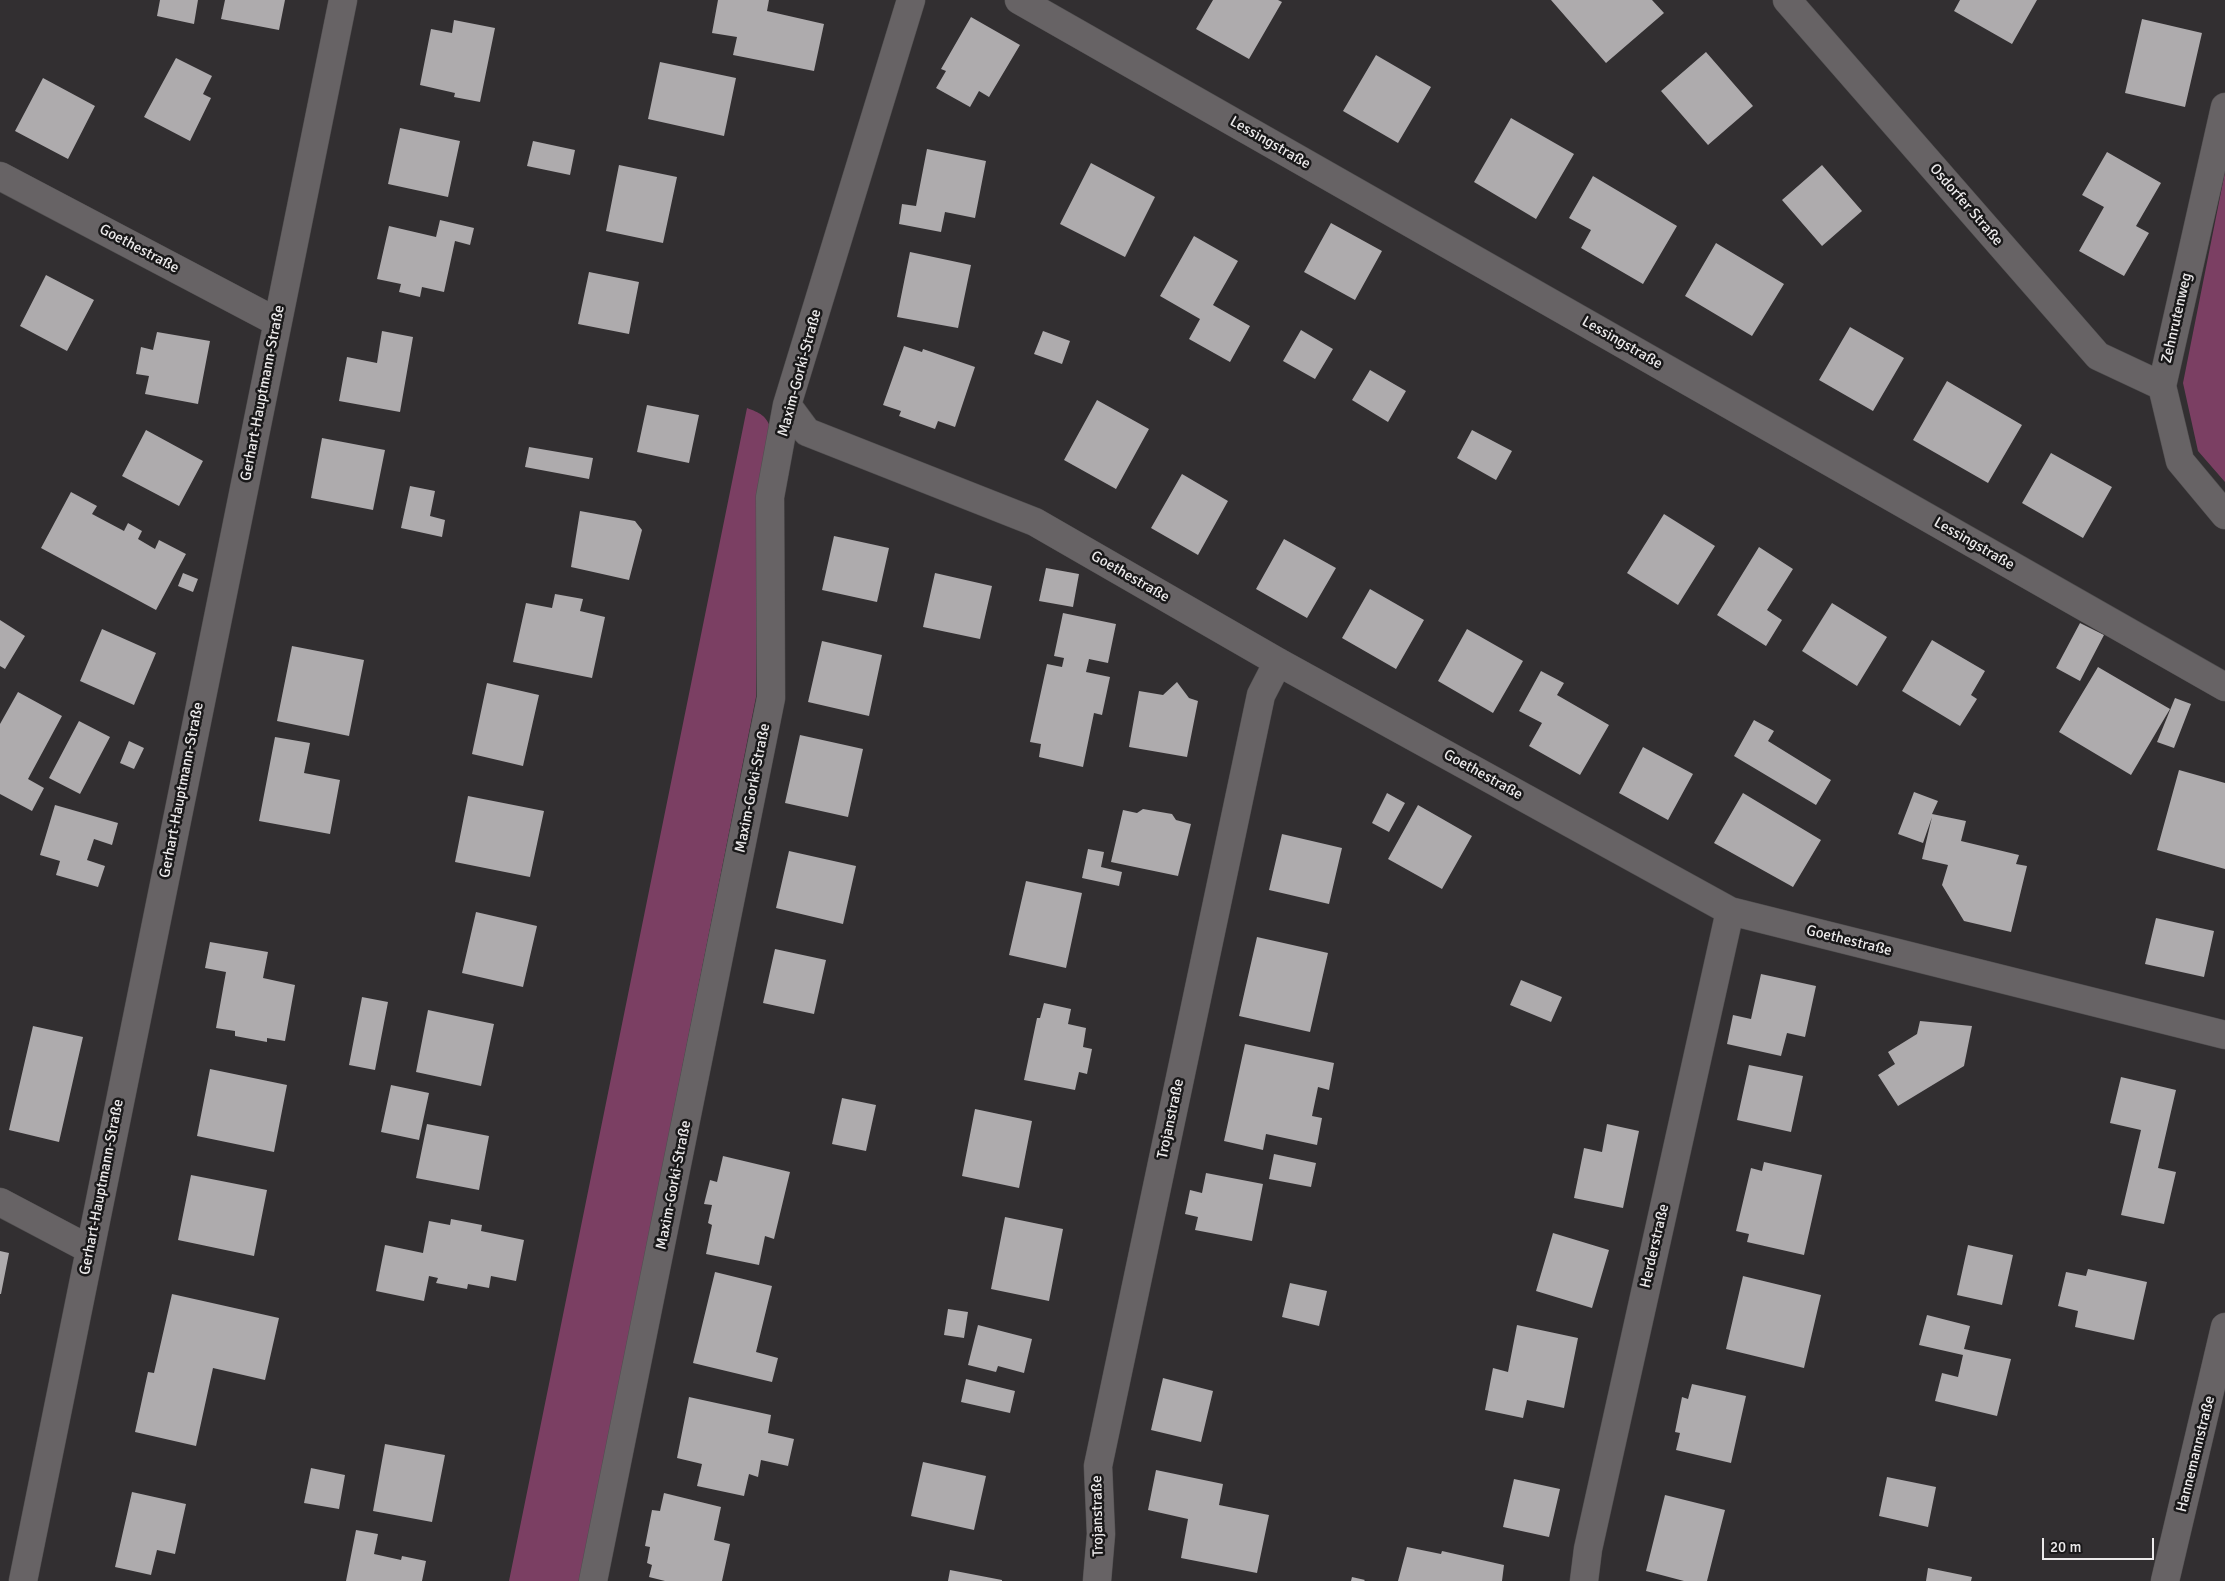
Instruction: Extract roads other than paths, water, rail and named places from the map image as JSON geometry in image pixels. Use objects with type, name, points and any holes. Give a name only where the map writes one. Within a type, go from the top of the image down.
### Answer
[{"type":"street","name":"Gerhart-Hauptmann-Straße","points":[[23,1581],[343,0]]},
{"type":"street","name":"Maxim-Gorki-Straße","points":[[593,1581],[771,698],[770,496],[787,406],[911,0]]},
{"type":"street","name":"Lessingstraße","points":[[1019,0],[2225,687]]},
{"type":"street","name":"Osdorfer Straße","points":[[1787,0],[2098,356],[2162,386]]},
{"type":"street","name":"Zehnrutenweg","points":[[2225,107],[2162,386],[2180,462],[2225,515]]},
{"type":"street","name":"Goethestraße","points":[[0,176],[277,322]]},
{"type":"street","name":"Goethestraße","points":[[787,406],[807,432],[1035,522],[1278,662],[1730,911],[2225,1035]]},
{"type":"street","name":"Trojanstraße","points":[[1097,1581],[1101,1534],[1098,1466],[1261,696],[1278,662]]},
{"type":"street","name":"Herderstraße","points":[[1584,1581],[1588,1549],[1730,911]]},
{"type":"street","points":[[0,1202],[89,1249]]},
{"type":"street","name":"Hannemannstraße","points":[[2165,1581],[2218,1391],[2225,1327]]}]
